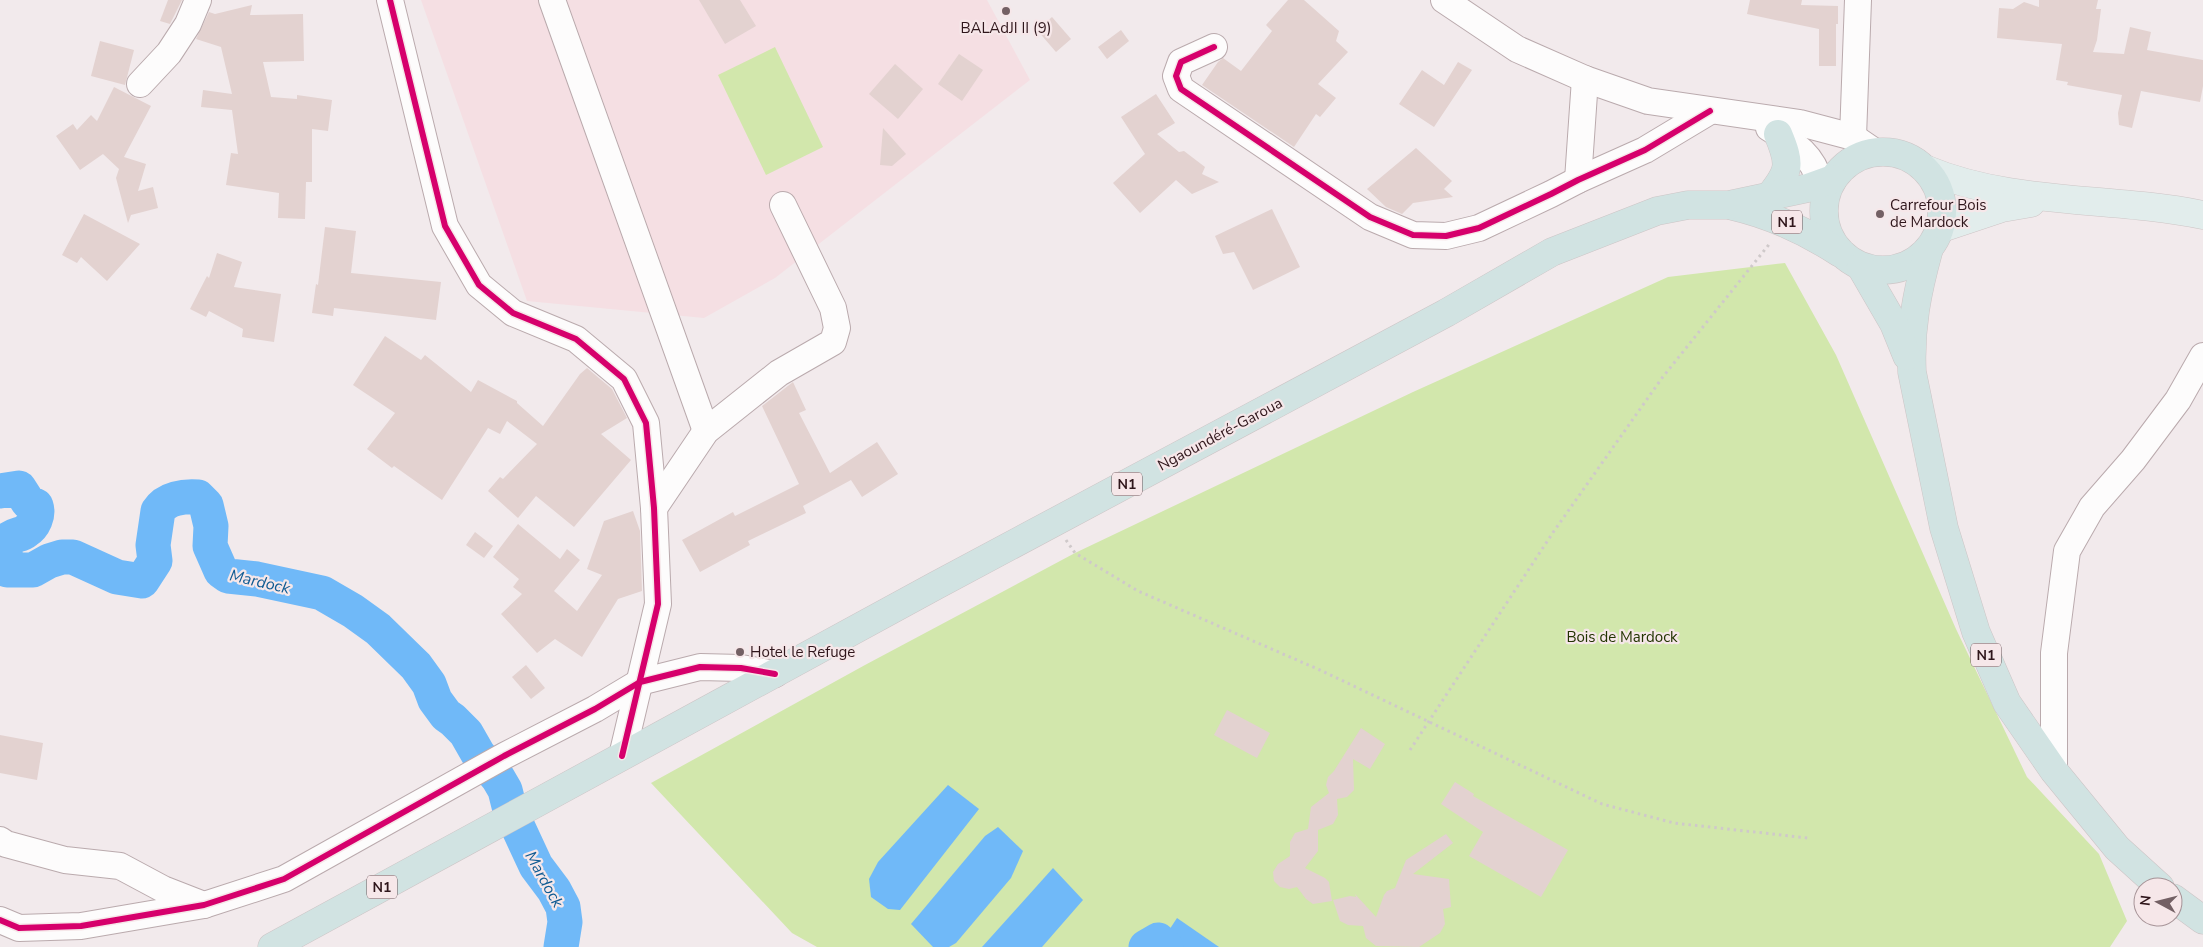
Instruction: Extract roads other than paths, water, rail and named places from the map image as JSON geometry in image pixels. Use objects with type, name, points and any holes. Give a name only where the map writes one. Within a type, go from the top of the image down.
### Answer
[{"type":"highway","points":[[1769,197],[1779,184],[1787,164],[1787,155],[1778,134]]},
{"type":"highway","points":[[1864,145],[1902,155],[1914,161],[1925,170],[1937,187],[1942,208],[1934,239],[1910,265],[1886,271],[1850,260],[1829,236],[1824,217],[1826,181],[1858,157],[1864,145]]},
{"type":"highway","name":"Ngaoundéré-Garoua","points":[[272,947],[622,756],[1446,313],[1552,252],[1657,211],[1688,206],[1729,205],[1808,188],[1826,181]]},
{"type":"highway","name":"Ngaoundéré-Garoua","points":[[1729,205],[1787,222],[1814,236],[1850,260]]},
{"type":"highway","name":"N1","points":[[1912,372],[1911,345],[1915,300],[1934,239]]},
{"type":"highway","name":"N1","points":[[1850,260],[1894,324],[1912,372],[1944,528],[1976,632],[2007,703],[2054,771],[2116,848],[2149,877]]},
{"type":"highway","points":[[2183,905],[2203,920]]},
{"type":"main road","points":[[1925,170],[1949,180],[1976,186],[2203,215]]},
{"type":"main road","points":[[1934,239],[2002,208],[2060,198]]},
{"type":"street","points":[[140,84],[169,53],[188,24],[198,0]]},
{"type":"street","points":[[390,0],[445,226],[479,284],[513,313],[576,339],[624,379],[646,423],[654,508],[658,604],[622,756]]},
{"type":"street","points":[[552,0],[706,430]]},
{"type":"street","points":[[1444,0],[1517,49],[1585,79],[1648,101],[1754,118],[1800,123],[1864,145],[1858,0]]},
{"type":"street","points":[[1214,47],[1182,62],[1176,76],[1181,89],[1370,217],[1413,235],[1446,236],[1479,228],[1645,150],[1710,111]]},
{"type":"street","points":[[1578,180],[1585,79]]},
{"type":"street","points":[[1754,118],[1809,156],[1826,181]]},
{"type":"street","points":[[654,508],[706,430],[779,373],[833,342],[837,328],[833,308],[783,205]]},
{"type":"street","points":[[2054,771],[2054,653],[2067,551],[2092,506],[2134,460],[2172,408],[2203,356]]},
{"type":"street","points":[[0,920],[19,928],[81,926],[204,905],[284,879],[504,756],[595,709],[640,682],[700,667],[741,668],[775,674]]},
{"type":"street","points":[[0,840],[6,844],[65,860],[120,866],[163,888],[204,905]]},
{"type":"water","points":[[948,785],[979,809],[900,910],[888,909],[871,897],[869,879],[878,862]]},
{"type":"water","points":[[998,827],[1023,851],[1011,878],[956,943],[949,947],[933,947],[911,924],[985,836]]},
{"type":"water","points":[[1053,868],[1083,900],[1042,947],[982,947]]},
{"type":"water","points":[[1177,918],[1219,947],[1158,947]]},
{"type":"waterway","name":"Mardock","points":[[0,491],[19,488],[28,502],[36,506],[37,509],[35,520],[29,529],[8,540],[1,564],[7,570],[33,570],[49,561],[62,557],[73,557],[117,577],[142,581],[155,561],[153,545],[158,511],[170,501],[187,497],[198,497],[206,505],[211,526],[210,546],[221,571],[228,576],[257,579],[322,593],[353,611],[378,629],[416,666],[429,684],[435,700],[446,715],[466,733],[478,754],[498,778],[505,790],[510,810],[536,866],[554,890],[563,907],[565,922],[561,947]]},
{"type":"waterway","name":"Mardock","points":[[1146,947],[1158,940],[1166,947]]},
{"type":"place","name":"BALAdJI II (9)","points":[[1006,11]]},
{"type":"place","name":"Carrefour Bois de Mardock","points":[[1880,214]]},
{"type":"place","name":"Hotel le Refuge","points":[[740,652]]},
{"type":"park label","name":"Bois de Mardock","points":[[1622,637]]}]
